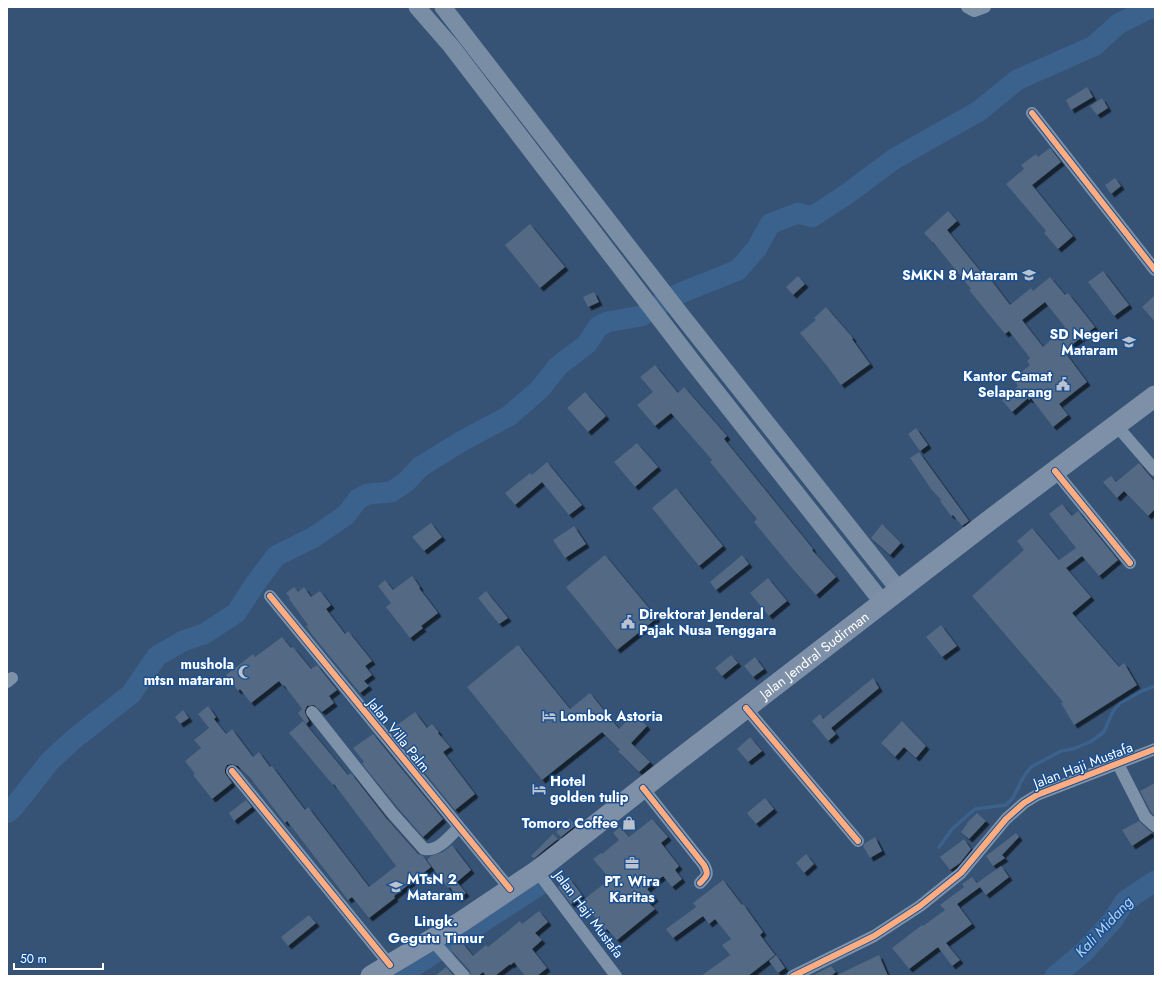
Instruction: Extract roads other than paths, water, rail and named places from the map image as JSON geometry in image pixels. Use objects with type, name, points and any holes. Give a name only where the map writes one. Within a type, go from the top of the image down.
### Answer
[{"type":"highway","name":"Jalan Jendral Sudirman","points":[[371,976],[432,940],[537,871],[899,590],[1155,396]]},
{"type":"main road","points":[[417,7],[451,46],[667,329],[883,603]]},
{"type":"main road","points":[[443,7],[776,437],[899,590]]},
{"type":"street","points":[[967,7],[974,11],[985,7]]},
{"type":"street","points":[[1032,113],[1155,270]]},
{"type":"street","points":[[1116,425],[1155,470]]},
{"type":"street","points":[[1055,471],[1130,563]]},
{"type":"street","name":"Jalan Villa Palm","points":[[270,596],[510,889]]},
{"type":"street","points":[[746,708],[858,841]]},
{"type":"street","points":[[312,712],[392,813],[424,849],[429,850],[435,848],[459,828]]},
{"type":"street","name":"Jalan Haji Mustafa","points":[[793,976],[874,936],[920,906],[961,873],[1006,819],[1030,799],[1044,792],[1155,749]]},
{"type":"street","points":[[1118,764],[1145,817],[1155,826]]},
{"type":"street","points":[[232,771],[390,965]]},
{"type":"street","points":[[643,788],[704,865],[707,871],[707,876],[700,883]]},
{"type":"street","name":"Jalan Haji Mustafa","points":[[537,871],[616,976]]},
{"type":"street","points":[[432,940],[464,976]]},
{"type":"waterway","points":[[7,813],[13,808],[50,761],[74,739],[131,694],[157,656],[183,641],[204,634],[236,613],[276,556],[314,537],[346,515],[358,499],[368,494],[391,492],[406,482],[420,467],[462,441],[509,416],[540,389],[558,366],[587,344],[598,327],[607,322],[641,316],[678,294],[738,270],[757,248],[770,224],[798,213],[812,217],[847,194],[894,159],[979,111],[1017,80],[1094,46],[1118,24],[1155,7]]},
{"type":"waterway","points":[[939,847],[952,829],[975,809],[1006,805],[1013,798],[1024,776],[1031,767],[1061,751],[1073,749],[1090,742],[1104,732],[1112,713],[1120,703],[1155,686]]},
{"type":"waterway","name":"Kali Midang","points":[[1055,976],[1084,952],[1113,920],[1125,901],[1155,881]]},
{"type":"waterway","points":[[399,976],[541,884]]},
{"type":"place","name":"SMKN 8 Mataram","points":[[1029,275]]},
{"type":"place","name":"SD Negeri Mataram","points":[[1129,342]]},
{"type":"place","name":"Kantor Camat Selaparang","points":[[1063,384]]},
{"type":"place","name":"Direktorat Jenderal Pajak Nusa Tenggara","points":[[628,622]]},
{"type":"place","name":"mushola mtsn mataram","points":[[245,672]]},
{"type":"place","name":"Lombok Astoria","points":[[549,716]]},
{"type":"place","name":"Hotel golden tulip","points":[[539,789]]},
{"type":"place","name":"Tomoro Coffee","points":[[629,823]]},
{"type":"place","name":"PT. Wira Karitas","points":[[632,863]]},
{"type":"place","name":"MTsN 2 Mataram","points":[[396,887]]},
{"type":"district","name":"Lingk. Gegutu Timur","points":[[436,930]]}]
